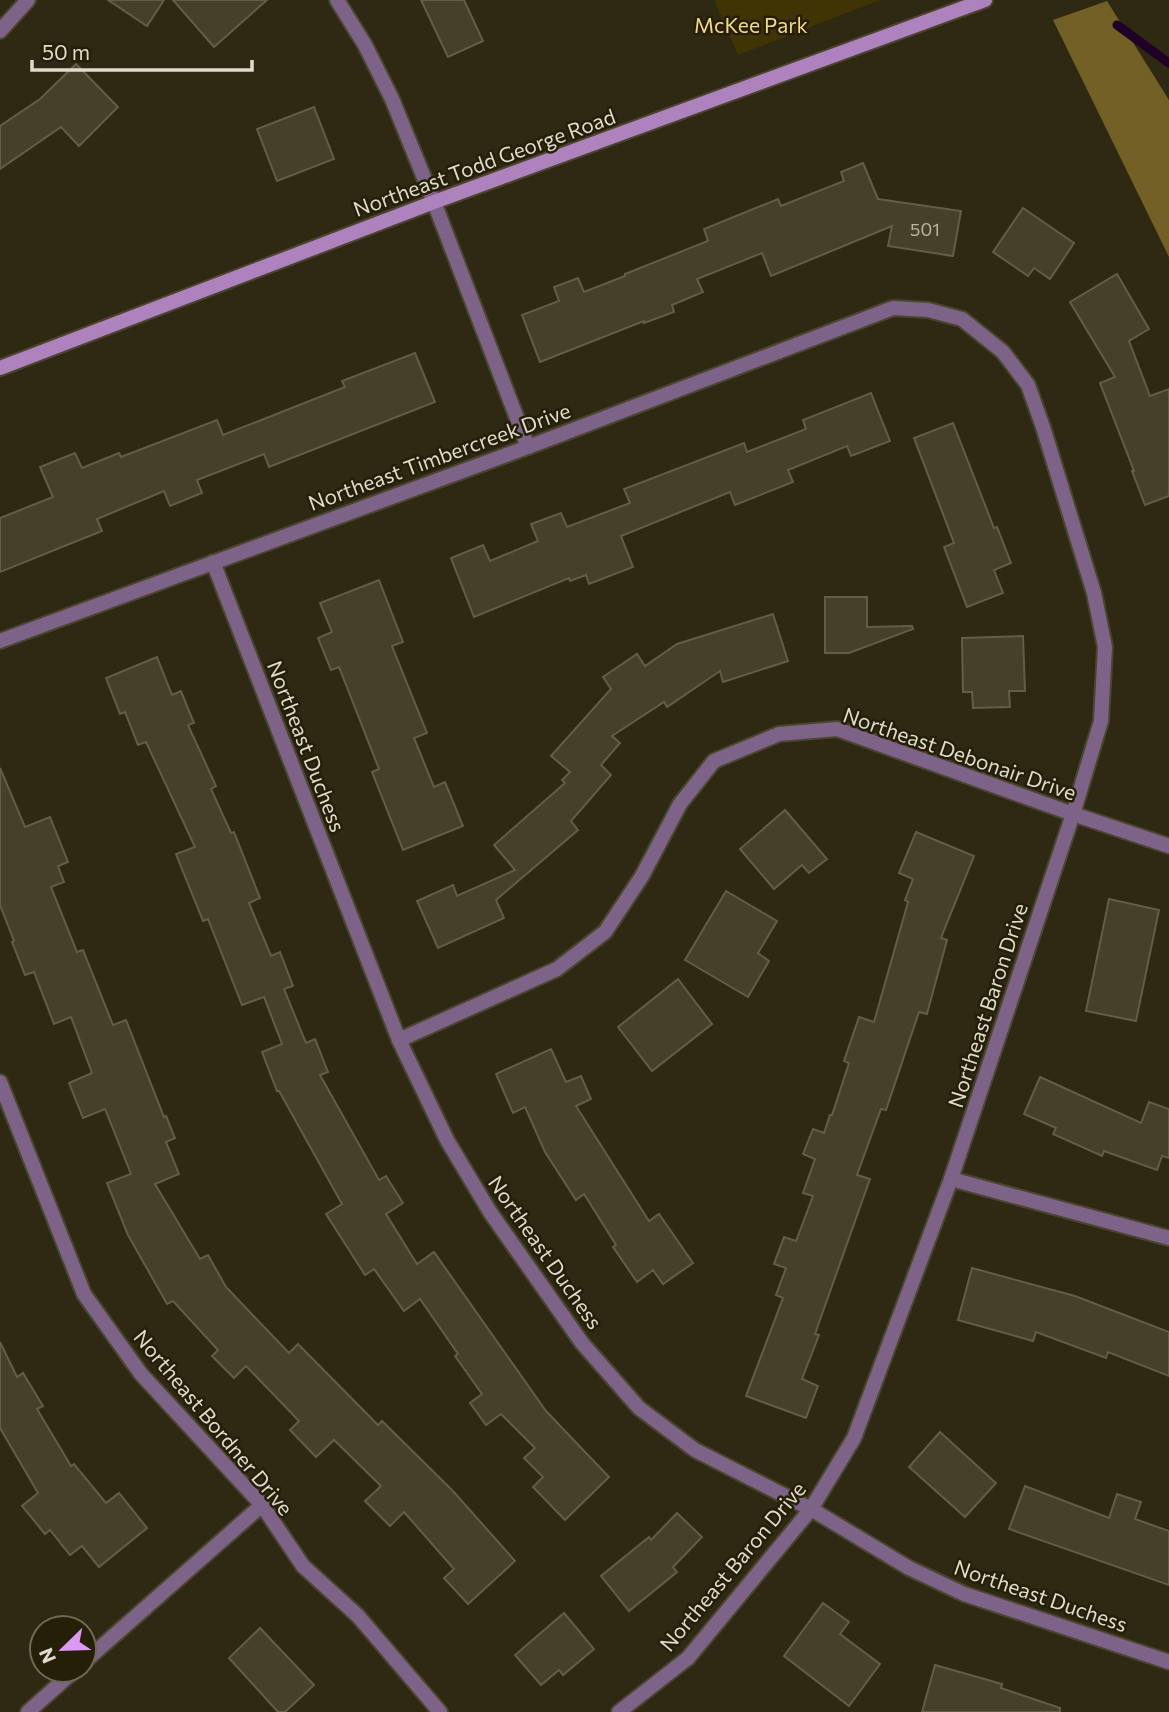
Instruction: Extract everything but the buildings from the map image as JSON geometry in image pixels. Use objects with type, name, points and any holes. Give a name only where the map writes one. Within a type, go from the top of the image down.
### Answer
[{"type":"main road","name":"Northeast Todd George Road","points":[[0,368],[434,202],[985,0]]},
{"type":"street","points":[[0,31],[27,0]]},
{"type":"street","points":[[337,0],[365,45],[392,99],[528,447]]},
{"type":"street","name":"Northeast Timbercreek Drive","points":[[0,642],[528,447],[892,308]]},
{"type":"street","name":"Northeast Baron Drive","points":[[619,1712],[688,1658],[811,1509],[854,1438],[951,1179],[1073,814],[1101,721],[1105,647],[1094,593],[1028,386],[1003,352],[962,319],[928,310],[892,308]]},
{"type":"street","name":"Northeast Duchess","points":[[213,562],[398,1040],[447,1140],[490,1212],[582,1343],[639,1408],[695,1450],[811,1509],[909,1569],[964,1594],[1169,1662]]},
{"type":"street","name":"Northeast Debonair Drive","points":[[398,1040],[557,969],[605,932],[642,876],[680,804],[714,761],[779,734],[837,729],[1169,846]]},
{"type":"street","name":"Northeast Bordner Drive","points":[[0,1082],[84,1294],[141,1374],[262,1504],[303,1566],[358,1616],[440,1712]]},
{"type":"street","points":[[951,1179],[1169,1238]]},
{"type":"street","points":[[98,1650],[262,1504]]},
{"type":"street","points":[[28,1712],[59,1684]]},
{"type":"green space","name":"McKee Park","points":[[714,0],[880,0],[738,55]]},
{"type":"shaded area","points":[[1107,1],[1169,100],[1169,257],[1053,20]]},
{"type":"waterway","points":[[1117,25],[1169,63]]}]
